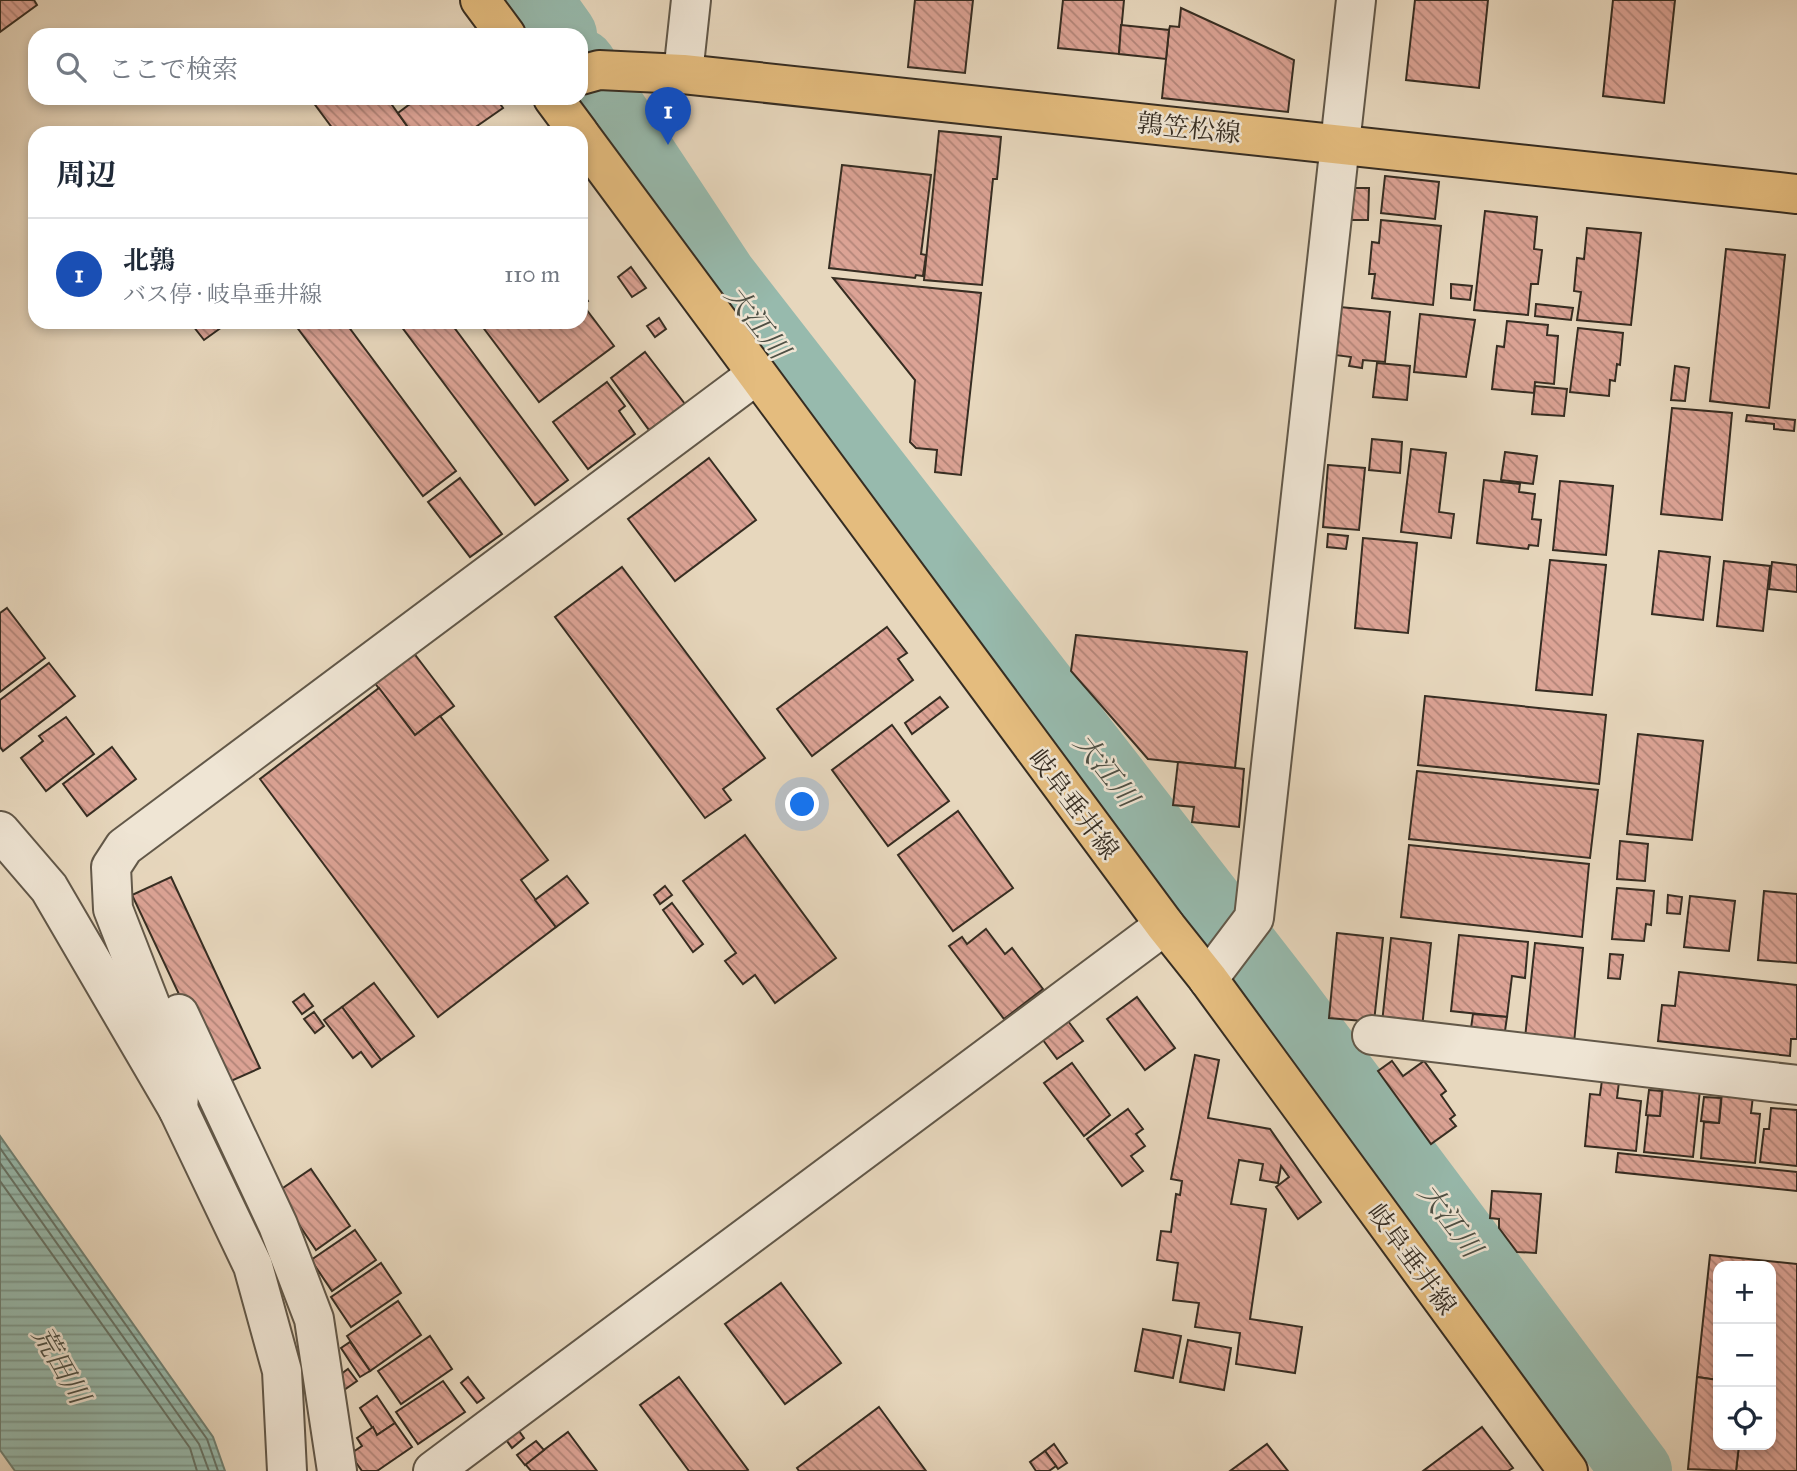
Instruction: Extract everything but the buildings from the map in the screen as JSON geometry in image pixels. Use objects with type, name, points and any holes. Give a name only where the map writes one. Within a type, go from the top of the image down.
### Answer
[{"type":"main road","points":[[480,0],[501,28]]},
{"type":"main road","name":"鶉笠松線","points":[[590,73],[684,74],[1797,194]]},
{"type":"main road","name":"岐阜垂井線","points":[[558,105],[574,126]]},
{"type":"main road","name":"岐阜垂井線","points":[[588,145],[1165,925],[1217,969],[1563,1469]]},
{"type":"street","points":[[684,74],[691,0]]},
{"type":"street","points":[[1217,969],[1254,918],[1356,0]]},
{"type":"street","points":[[178,1109],[180,1080],[113,909],[111,867],[124,847],[756,374]]},
{"type":"street","points":[[0,831],[49,888],[178,1109],[253,1266],[282,1371],[287,1471]]},
{"type":"street","points":[[112,885],[126,902],[283,1237],[314,1319],[337,1471]]},
{"type":"street","points":[[433,1471],[1165,925]]},
{"type":"street","points":[[1372,1035],[1797,1085]]},
{"type":"water","name":"荒田川","points":[[0,1136],[213,1437],[225,1471],[15,1471],[0,1450]]},
{"type":"waterway","name":"大江川","points":[[537,0],[557,28]]},
{"type":"waterway","name":"大江川","points":[[588,75],[722,277],[1283,998],[1637,1471]]},
{"type":"place","name":"北鶉","points":[[668,145]]}]
